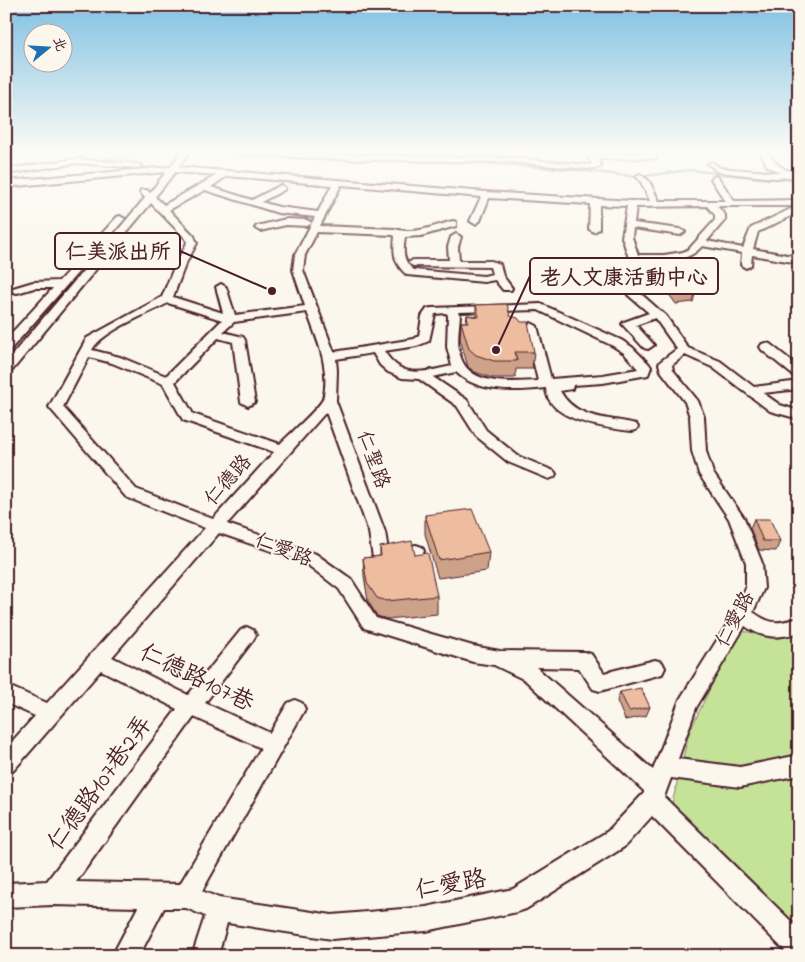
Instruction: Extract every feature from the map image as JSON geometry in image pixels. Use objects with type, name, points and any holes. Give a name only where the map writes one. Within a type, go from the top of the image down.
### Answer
[{"type":"street","points":[[6,347],[62,284],[144,198]]},
{"type":"street","points":[[6,370],[145,198]]},
{"type":"street","points":[[151,198],[192,238],[192,243],[180,265],[167,299],[230,319],[312,308]]},
{"type":"street","points":[[164,209],[185,198]]},
{"type":"street","points":[[234,198],[316,223]]},
{"type":"street","points":[[253,204],[264,198]]},
{"type":"street","points":[[329,401],[331,371],[328,356],[298,270],[300,255],[330,198]]},
{"type":"street","points":[[475,221],[485,198]]},
{"type":"street","points":[[531,198],[632,204],[799,203]]},
{"type":"street","points":[[653,198],[656,204]]},
{"type":"street","points":[[727,198],[731,204]]},
{"type":"street","points":[[777,202],[799,199]]},
{"type":"street","points":[[594,229],[595,202]]},
{"type":"street","points":[[632,204],[627,237],[634,258]]},
{"type":"street","points":[[634,258],[688,255],[720,220],[720,215],[710,204]]},
{"type":"street","points":[[746,265],[747,252],[754,230],[799,208]]},
{"type":"street","points":[[260,228],[286,222],[316,223],[388,231],[400,235],[421,233],[453,224]]},
{"type":"street","points":[[629,225],[680,232]]},
{"type":"street","points":[[400,235],[397,256],[406,270],[411,273],[484,279],[498,276]]},
{"type":"street","points":[[454,259],[456,237]]},
{"type":"street","points":[[699,242],[799,260]]},
{"type":"street","points":[[634,258],[622,276],[623,282],[639,300],[657,314],[673,332],[684,350],[716,364],[775,408],[799,415]]},
{"type":"street","points":[[402,263],[454,259],[491,264],[496,266],[498,276],[508,288]]},
{"type":"street","points":[[17,290],[33,285],[62,284]]},
{"type":"street","points":[[221,287],[230,319]]},
{"type":"street","name":"仁愛路","points":[[167,299],[91,341],[56,407],[131,493],[216,526],[310,558],[345,584],[370,623],[473,654],[496,658],[532,674],[654,794]]},
{"type":"street","points":[[328,356],[407,345],[425,338],[428,316],[431,311],[449,309],[540,307],[628,350],[645,367],[644,372],[603,379],[543,384],[501,386],[482,382],[464,374],[458,368],[453,351],[454,315],[449,309]]},
{"type":"street","points":[[648,345],[628,324],[657,314]]},
{"type":"street","points":[[168,381],[230,319]]},
{"type":"street","points":[[531,326],[546,380],[543,384]]},
{"type":"street","points":[[215,334],[239,340],[248,402]]},
{"type":"street","points":[[766,347],[799,374]]},
{"type":"street","points":[[377,350],[383,362],[394,372],[412,377],[458,368]]},
{"type":"street","points":[[631,427],[574,414],[556,401],[552,390],[667,371],[665,364],[684,350]]},
{"type":"street","points":[[84,352],[116,360],[168,381],[188,417],[282,450]]},
{"type":"street","name":"仁愛路","points":[[6,895],[54,893],[186,896],[219,910],[332,926],[426,919],[517,900],[616,839],[654,794],[687,705],[743,614],[755,588],[754,563],[736,518],[706,474],[699,451],[697,417],[691,401],[667,371]]},
{"type":"street","points":[[423,376],[462,404],[481,433],[513,460],[549,474]]},
{"type":"street","points":[[751,391],[799,385]]},
{"type":"street","name":"仁德路","points":[[6,764],[282,450],[329,401]]},
{"type":"street","name":"仁聖路","points":[[329,401],[378,532],[381,558],[416,551]]},
{"type":"street","points":[[743,614],[765,630],[778,631],[799,625]]},
{"type":"street","name":"仁德路107巷2弄","points":[[54,893],[191,706],[247,636]]},
{"type":"street","points":[[496,658],[584,660],[600,683],[655,668]]},
{"type":"street","name":"仁德路107巷","points":[[98,659],[191,706],[274,744]]},
{"type":"street","points":[[6,694],[50,714]]},
{"type":"street","points":[[186,896],[295,708]]},
{"type":"street","points":[[664,768],[740,777],[799,765]]},
{"type":"street","points":[[654,794],[799,947]]},
{"type":"street","points":[[126,956],[158,894]]},
{"type":"street","points":[[205,956],[219,910]]},
{"type":"green space","points":[[799,630],[799,956],[669,816],[689,733],[737,631],[783,635]]},
{"type":"building","points":[[686,284],[695,294],[678,295],[670,285]]},
{"type":"building","points":[[507,304],[510,316],[518,318],[521,322],[528,322],[534,352],[515,352],[517,361],[494,361],[476,355],[469,349],[461,322],[468,322],[467,315],[479,317],[476,305]]},
{"type":"building","points":[[472,509],[489,552],[439,560],[425,515]]},
{"type":"building","points":[[754,519],[770,519],[780,541],[763,541]]},
{"type":"building","points":[[412,541],[415,555],[428,553],[437,596],[387,601],[377,598],[367,583],[363,558],[381,556],[380,547]]},
{"type":"building","points":[[641,688],[650,707],[629,711],[620,692]]},
{"type":"place","name":"仁美派出所","points":[[272,291]]},
{"type":"place","name":"老人文康活動中心","points":[[496,350]]}]
